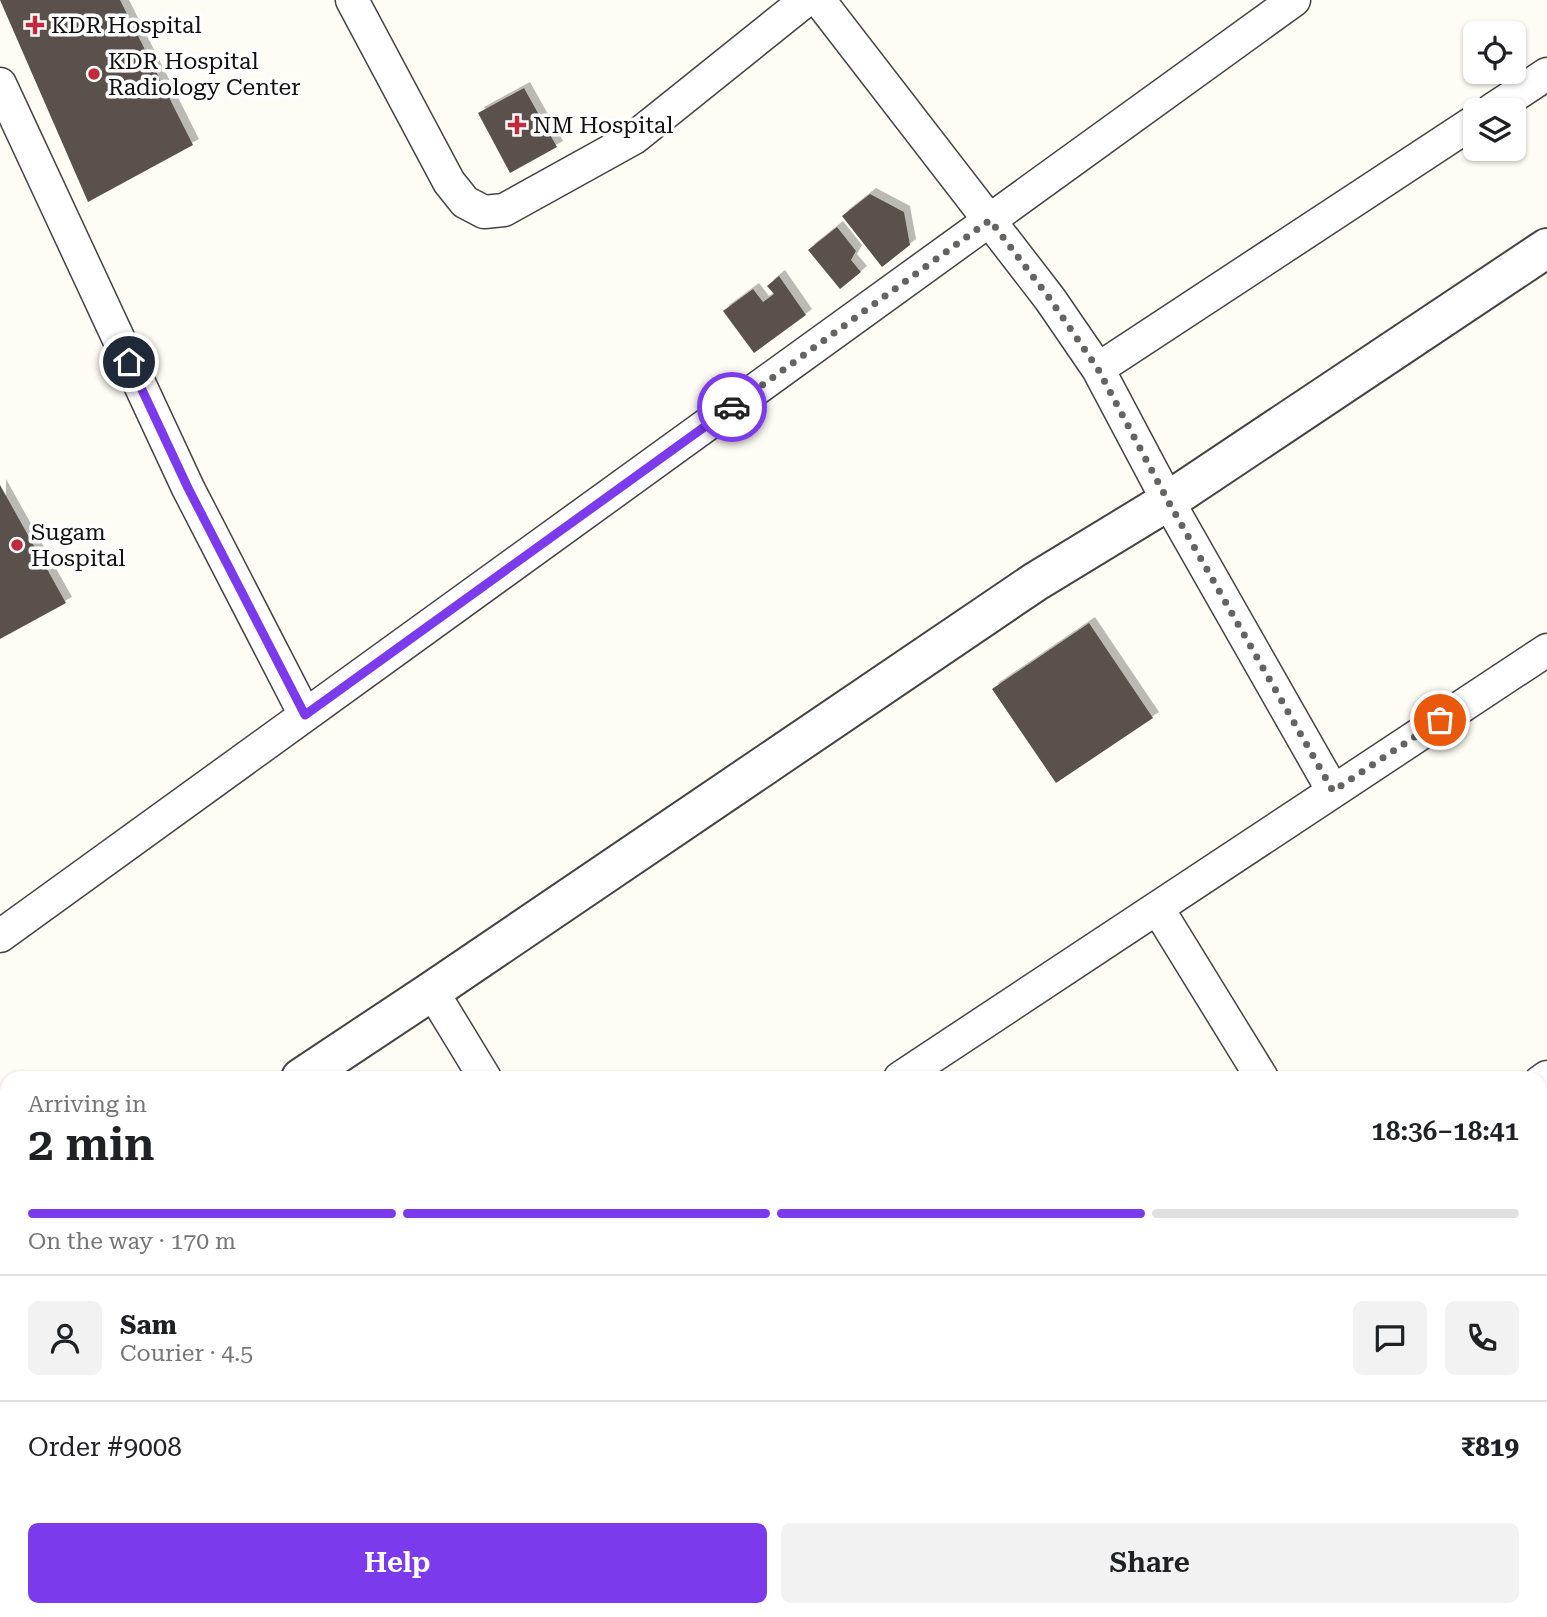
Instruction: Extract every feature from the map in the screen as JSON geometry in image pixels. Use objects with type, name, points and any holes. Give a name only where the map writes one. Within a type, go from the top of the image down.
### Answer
[{"type":"street","points":[[352,0],[449,182],[465,202],[484,212],[504,209],[634,138],[806,0]]},
{"type":"street","points":[[819,0],[1050,299],[1098,369],[1168,501],[1333,791]]},
{"type":"street","points":[[0,936],[1294,0]]},
{"type":"street","points":[[1510,98],[1547,74]]},
{"type":"street","points":[[0,84],[188,488],[305,715]]},
{"type":"street","points":[[1098,369],[1463,129]]},
{"type":"street","points":[[311,1071],[1035,582],[1168,501],[1547,248]]},
{"type":"street","points":[[911,1071],[1547,650]]},
{"type":"street","points":[[1158,909],[1258,1071]]},
{"type":"street","points":[[432,991],[481,1071]]},
{"type":"building","name":"KDR Hospital Radiology Center","points":[[0,0],[120,0],[193,145],[88,202]]},
{"type":"building","points":[[524,88],[557,147],[510,173],[478,113]]},
{"type":"building","points":[[870,194],[904,212],[910,245],[882,267],[842,216]]},
{"type":"building","points":[[837,227],[856,251],[851,260],[861,272],[840,289],[808,250]]},
{"type":"building","points":[[779,276],[806,315],[754,353],[723,311],[753,289],[763,302],[774,294],[767,286]]},
{"type":"building","name":"Sugam Hospital","points":[[0,485],[66,603],[0,639]]},
{"type":"building","points":[[1089,623],[1153,718],[1056,783],[992,689]]},
{"type":"way so far","points":[[732,407],[990,220],[1050,299],[1098,369],[1168,501],[1333,791],[1440,720]]},
{"type":"place","name":"KDR Hospital","points":[[35,25]]},
{"type":"place","name":"KDR Hospital Radiology Center","points":[[94,74]]},
{"type":"place","name":"NM Hospital","points":[[517,125]]},
{"type":"place","name":"Sugam Hospital","points":[[17,545]]},
{"type":"route","points":[[129,362],[188,488],[305,715],[732,407]]}]
